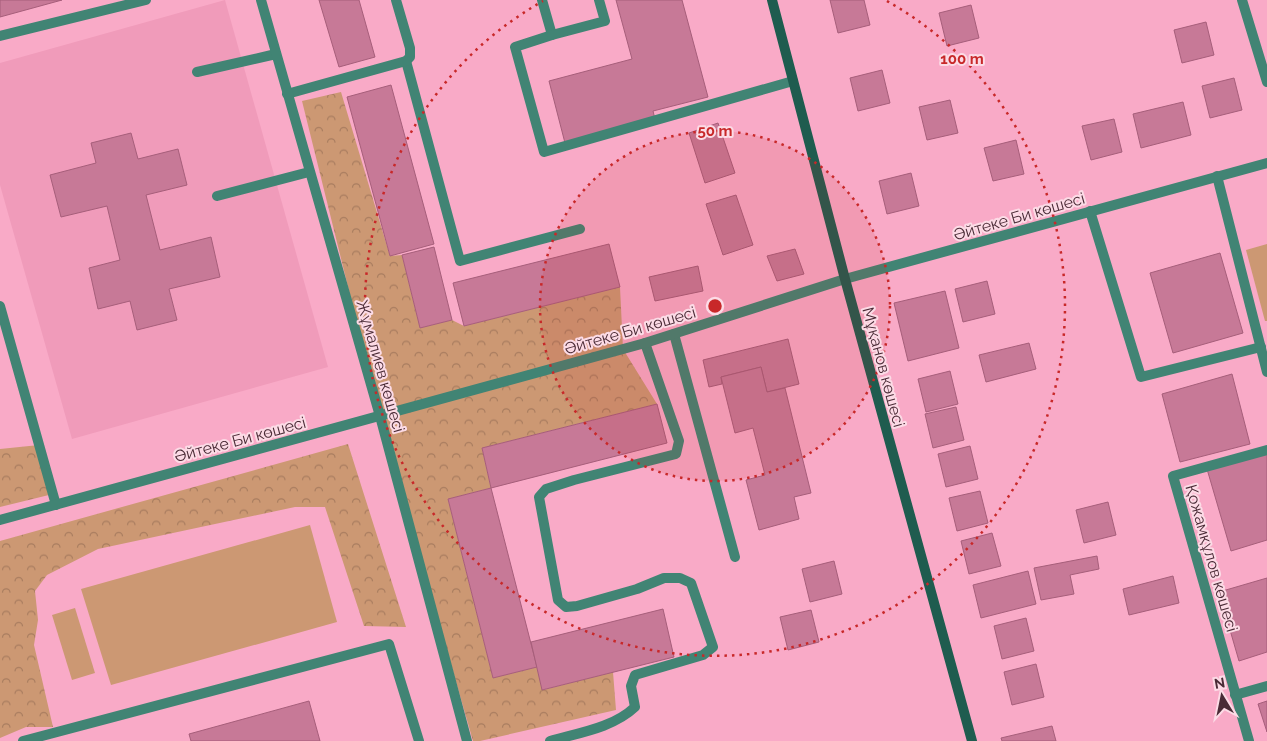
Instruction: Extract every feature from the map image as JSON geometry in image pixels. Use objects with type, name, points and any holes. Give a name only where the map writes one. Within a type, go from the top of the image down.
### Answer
[{"type":"main road","name":"Мұқанов көшесі","points":[[772,0],[844,280],[972,741]]},
{"type":"street","points":[[0,36],[146,0]]},
{"type":"street","name":"Жұмалиев көшесі","points":[[261,0],[380,416],[467,741]]},
{"type":"street","points":[[287,94],[406,62],[410,57],[410,48],[396,0]]},
{"type":"street","points":[[542,0],[552,35]]},
{"type":"street","points":[[600,0],[605,21],[515,47],[544,152],[793,82]]},
{"type":"street","points":[[1242,0],[1267,82]]},
{"type":"street","points":[[197,72],[276,54]]},
{"type":"street","points":[[406,62],[460,261],[580,229]]},
{"type":"street","name":"Әйтеке Би көшесі","points":[[0,520],[645,343],[844,280],[1217,176],[1267,164]]},
{"type":"street","points":[[217,196],[309,172]]},
{"type":"street","points":[[1217,176],[1267,372]]},
{"type":"street","points":[[1090,211],[1141,377],[1260,347]]},
{"type":"street","points":[[0,306],[56,505]]},
{"type":"street","points":[[674,334],[735,557]]},
{"type":"street","points":[[550,741],[575,737],[617,721],[635,707],[631,686],[635,675],[703,655],[713,647],[691,583],[680,578],[664,578],[637,589],[578,606],[566,607],[558,600],[539,498],[546,489],[676,454],[679,441],[645,343]]},
{"type":"street","name":"Қожамқұлов көшесі","points":[[1249,741],[1173,476],[1267,450]]},
{"type":"street","points":[[29,740],[389,644],[419,741]]},
{"type":"street","points":[[1235,695],[1267,686]]},
{"type":"shaded area","points":[[225,0],[328,367],[72,439],[0,185],[0,63]]},
{"type":"green space","points":[[341,92],[390,256],[402,255],[420,328],[452,320],[464,326],[620,287],[623,349],[657,404],[482,448],[491,488],[448,499],[493,678],[537,667],[543,690],[613,672],[616,710],[473,741],[380,416],[302,101]]},
{"type":"green space","points":[[1267,244],[1267,321],[1265,321],[1246,250]]},
{"type":"green space","points":[[348,444],[406,627],[364,626],[325,507],[295,507],[98,549],[47,575],[35,591],[38,620],[34,645],[53,727],[26,727],[0,738],[0,541]]},
{"type":"green space","points":[[39,445],[53,494],[0,507],[0,449]]},
{"type":"green space","points":[[310,525],[337,622],[111,685],[81,589]]},
{"type":"green space","points":[[75,608],[95,673],[72,680],[52,615]]},
{"type":"building","points":[[0,0],[62,0],[0,17]]},
{"type":"building","points":[[319,0],[359,0],[375,57],[339,67]]},
{"type":"building","points":[[616,0],[682,0],[708,97],[653,111],[655,119],[565,143],[549,81],[632,59]]},
{"type":"building","points":[[830,0],[864,0],[870,25],[838,33]]},
{"type":"building","points":[[971,5],[979,38],[947,46],[939,13]]},
{"type":"building","points":[[1206,22],[1214,55],[1182,63],[1174,30]]},
{"type":"building","points":[[882,70],[890,103],[858,111],[850,78]]},
{"type":"building","points":[[1234,78],[1242,110],[1210,118],[1202,86]]},
{"type":"building","points":[[391,85],[434,244],[390,256],[347,97]]},
{"type":"building","points":[[950,100],[958,133],[927,140],[919,107]]},
{"type":"building","points":[[1183,102],[1191,135],[1141,148],[1133,114]]},
{"type":"building","points":[[1114,119],[1122,152],[1091,160],[1082,126]]},
{"type":"building","points":[[718,123],[735,173],[705,183],[689,133]]},
{"type":"building","points":[[131,133],[138,159],[178,149],[187,185],[146,195],[160,250],[211,237],[220,277],[169,289],[177,320],[137,330],[130,301],[98,309],[89,268],[120,260],[107,206],[61,217],[50,175],[96,163],[91,143]]},
{"type":"building","points":[[1016,140],[1024,174],[993,181],[984,148]]},
{"type":"building","points":[[911,173],[919,206],[887,214],[879,181]]},
{"type":"building","points":[[736,195],[753,245],[723,255],[706,204]]},
{"type":"building","points":[[609,244],[620,287],[464,326],[453,283]]},
{"type":"building","points":[[434,247],[452,320],[420,328],[402,255]]},
{"type":"building","points":[[795,249],[804,274],[777,281],[767,256]]},
{"type":"building","points":[[1220,253],[1243,333],[1173,353],[1150,273]]},
{"type":"building","points":[[698,266],[703,291],[655,301],[649,277]]},
{"type":"building","points":[[987,281],[995,314],[963,322],[955,289]]},
{"type":"building","points":[[945,291],[959,348],[908,361],[894,303]]},
{"type":"building","points":[[788,339],[799,384],[767,392],[761,367],[721,377],[722,384],[709,387],[703,360]]},
{"type":"building","points":[[1029,343],[1036,369],[986,382],[979,355]]},
{"type":"building","points":[[761,367],[767,392],[785,388],[811,493],[794,497],[799,519],[759,530],[746,480],[765,475],[753,428],[735,433],[721,377]]},
{"type":"building","points":[[950,371],[958,404],[926,412],[918,379]]},
{"type":"building","points":[[1232,374],[1250,444],[1180,462],[1162,394]]},
{"type":"building","points":[[657,404],[667,443],[491,488],[482,448]]},
{"type":"building","points":[[956,407],[964,440],[933,448],[925,414]]},
{"type":"building","points":[[970,446],[978,479],[946,487],[938,454]]},
{"type":"building","points":[[1267,451],[1267,540],[1231,551],[1207,469]]},
{"type":"building","points":[[491,488],[537,667],[493,678],[448,499]]},
{"type":"building","points":[[980,491],[988,523],[957,531],[949,498]]},
{"type":"building","points":[[1108,502],[1116,535],[1084,543],[1076,510]]},
{"type":"building","points":[[992,533],[1001,566],[969,574],[961,541]]},
{"type":"building","points":[[1097,556],[1099,569],[1070,575],[1074,594],[1041,600],[1034,568]]},
{"type":"building","points":[[834,561],[842,594],[810,602],[802,569]]},
{"type":"building","points":[[1028,571],[1036,604],[981,618],[973,585]]},
{"type":"building","points":[[1173,576],[1179,603],[1129,615],[1123,589]]},
{"type":"building","points":[[1267,578],[1267,652],[1239,661],[1219,592]]},
{"type":"building","points":[[663,609],[674,657],[542,690],[531,642]]},
{"type":"building","points":[[811,610],[819,642],[788,650],[780,617]]},
{"type":"building","points":[[1026,618],[1034,651],[1002,659],[994,626]]},
{"type":"building","points":[[1036,664],[1044,697],[1012,705],[1004,672]]},
{"type":"building","points":[[309,701],[320,741],[191,741],[189,734]]},
{"type":"building","points":[[1267,701],[1267,732],[1258,704]]},
{"type":"building","points":[[1052,726],[1056,741],[1002,741],[1001,738]]}]
